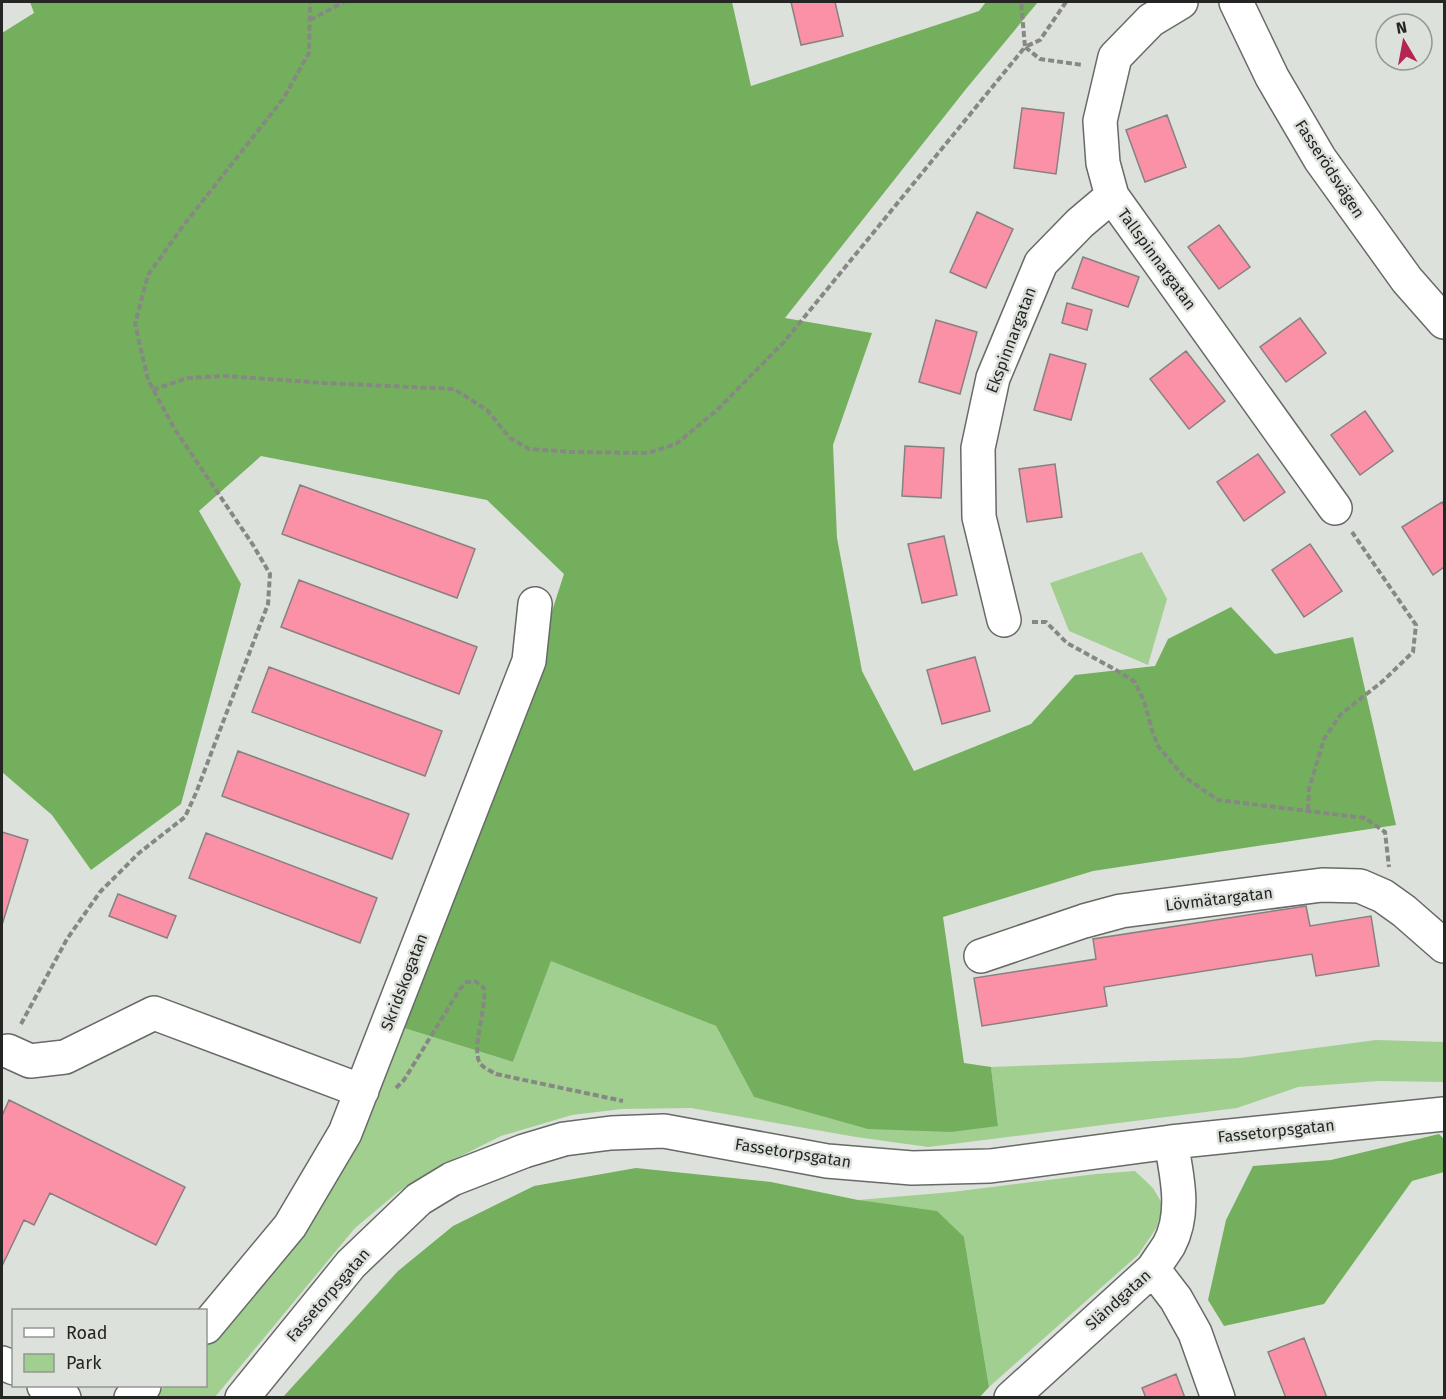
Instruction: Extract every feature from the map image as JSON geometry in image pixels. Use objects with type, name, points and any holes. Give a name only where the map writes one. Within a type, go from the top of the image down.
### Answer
[{"type":"street","name":"Tallspinnargatan","points":[[1181,2],[1151,20],[1115,57],[1100,120],[1103,163],[1112,196],[1335,508]]},
{"type":"street","name":"Fasserödsvägen","points":[[1236,2],[1272,77],[1320,159],[1407,280],[1444,322]]},
{"type":"street","name":"Ekspinnargatan","points":[[1004,620],[979,517],[978,448],[993,378],[1041,263],[1080,223],[1112,196]]},
{"type":"street","name":"Skridskogatan","points":[[207,1326],[290,1226],[345,1133],[529,661],[535,604]]},
{"type":"street","name":"Lövmätargatan","points":[[981,956],[1084,921],[1121,911],[1322,885],[1360,886],[1383,896],[1444,945]]},
{"type":"street","points":[[8,1051],[30,1061],[65,1057],[154,1013],[362,1091]]},
{"type":"street","name":"Fassetorpsgatan","points":[[242,1398],[351,1264],[419,1199],[452,1179],[524,1151],[564,1139],[612,1133],[664,1131],[827,1161],[912,1168],[990,1166],[1172,1142],[1444,1114]]},
{"type":"street","name":"Sländgatan","points":[[1011,1398],[1153,1269],[1169,1244],[1179,1218],[1180,1203],[1172,1142]]},
{"type":"street","points":[[1153,1269],[1176,1299],[1195,1333],[1218,1398]]},
{"type":"street","points":[[46,1387],[64,1398]]},
{"type":"street","points":[[131,1398],[143,1387]]},
{"type":"path","points":[[8,1051],[28,1008],[67,939],[100,892],[139,853],[185,817],[224,722],[267,604],[270,574],[174,428],[153,390],[148,380],[135,324],[148,275],[183,226],[283,99],[309,53],[309,2]]},
{"type":"path","points":[[309,21],[344,2]]},
{"type":"path","points":[[1021,2],[1025,47],[1040,58],[1112,71]]},
{"type":"path","points":[[153,390],[187,378],[225,376],[324,383],[454,388],[487,410],[510,438],[529,449],[648,453],[676,444],[716,411],[784,342],[1025,47],[1040,40],[1066,2]]},
{"type":"path","points":[[1308,810],[1309,789],[1324,739],[1341,714],[1383,681],[1413,652],[1416,625],[1335,508]]},
{"type":"path","points":[[1004,620],[1046,622],[1067,643],[1135,682],[1144,701],[1158,747],[1184,776],[1218,800],[1365,818],[1385,832],[1390,877],[1383,896]]},
{"type":"path","points":[[362,1091],[391,1094],[404,1080],[460,989],[467,982],[475,981],[484,988],[486,1000],[478,1042],[478,1057],[481,1065],[496,1074],[633,1103]]},
{"type":"green space","points":[[30,2],[732,2],[751,86],[979,11],[986,2],[1038,2],[966,89],[785,318],[872,333],[833,445],[837,538],[862,671],[914,771],[1031,724],[1075,675],[1155,666],[1168,639],[1231,607],[1275,654],[1353,637],[1396,825],[1093,871],[943,917],[964,1063],[991,1067],[998,1126],[951,1132],[868,1129],[754,1097],[716,1026],[551,961],[513,1062],[404,1028],[499,775],[564,574],[487,500],[261,456],[199,511],[241,584],[181,804],[91,870],[52,815],[2,772],[2,33],[34,13]]},
{"type":"green space","points":[[1142,552],[1167,599],[1148,665],[1069,631],[1050,583]]},
{"type":"green space","points":[[550,960],[716,1026],[754,1097],[998,1126],[991,1067],[1240,1058],[1376,1040],[1444,1042],[1444,1082],[1379,1081],[1298,1087],[1237,1108],[928,1147],[856,1137],[691,1108],[622,1109],[572,1115],[501,1136],[437,1168],[398,1192],[355,1228],[215,1397],[153,1398],[164,1387],[207,1387],[207,1342],[334,1170],[370,1117],[404,1028],[513,1062]]},
{"type":"green space","points":[[1439,1134],[1444,1139],[1444,1172],[1412,1181],[1324,1304],[1224,1326],[1208,1300],[1226,1220],[1253,1166],[1331,1160]]},
{"type":"green space","points":[[636,1168],[771,1182],[858,1200],[937,1211],[964,1237],[989,1387],[979,1398],[283,1397],[398,1271],[453,1226],[534,1186]]},
{"type":"green space","points":[[1135,1171],[1153,1188],[1163,1205],[1157,1227],[1138,1255],[989,1387],[964,1237],[858,1200],[952,1192]]},
{"type":"building","points":[[791,2],[835,2],[843,36],[801,45]]},
{"type":"building","points":[[1022,108],[1064,113],[1056,174],[1014,168]]},
{"type":"building","points":[[1167,115],[1186,167],[1145,182],[1126,130]]},
{"type":"building","points":[[977,212],[1013,229],[986,288],[950,272]]},
{"type":"building","points":[[1219,225],[1250,267],[1219,289],[1188,247]]},
{"type":"building","points":[[1083,257],[1139,277],[1128,307],[1072,288]]},
{"type":"building","points":[[1067,303],[1092,310],[1087,330],[1062,323]]},
{"type":"building","points":[[1300,318],[1326,353],[1286,382],[1260,347]]},
{"type":"building","points":[[936,320],[977,332],[960,394],[919,382]]},
{"type":"building","points":[[1186,351],[1225,401],[1189,429],[1150,379]]},
{"type":"building","points":[[1050,354],[1086,364],[1071,420],[1034,410]]},
{"type":"building","points":[[1365,411],[1393,451],[1360,475],[1331,435]]},
{"type":"building","points":[[905,446],[944,448],[941,498],[902,496]]},
{"type":"building","points":[[1258,454],[1285,492],[1244,521],[1217,482]]},
{"type":"building","points":[[1055,464],[1062,517],[1027,522],[1019,469]]},
{"type":"building","points":[[300,485],[475,549],[457,598],[282,534]]},
{"type":"building","points":[[1442,502],[1444,506],[1444,567],[1433,575],[1402,527]]},
{"type":"building","points":[[944,536],[957,595],[922,603],[908,544]]},
{"type":"building","points":[[1310,544],[1342,591],[1304,617],[1272,570]]},
{"type":"building","points":[[299,580],[477,647],[459,694],[281,627]]},
{"type":"building","points":[[975,657],[990,711],[942,724],[927,670]]},
{"type":"building","points":[[269,667],[442,731],[425,776],[252,712]]},
{"type":"building","points":[[238,751],[409,814],[392,859],[222,796]]},
{"type":"building","points":[[2,832],[28,840],[2,925]]},
{"type":"building","points":[[206,833],[377,898],[360,943],[189,878]]},
{"type":"building","points":[[118,894],[176,916],[167,938],[109,916]]},
{"type":"building","points":[[1306,906],[1310,926],[1371,916],[1379,966],[1316,976],[1312,954],[1104,987],[1107,1006],[982,1026],[974,978],[1096,959],[1093,939]]},
{"type":"building","points":[[9,1100],[185,1187],[156,1245],[50,1193],[34,1225],[24,1220],[2,1266],[2,1116]]},
{"type":"building","points":[[1304,1338],[1327,1398],[1286,1398],[1268,1352]]},
{"type":"building","points":[[1176,1374],[1185,1398],[1146,1398],[1142,1388]]}]
